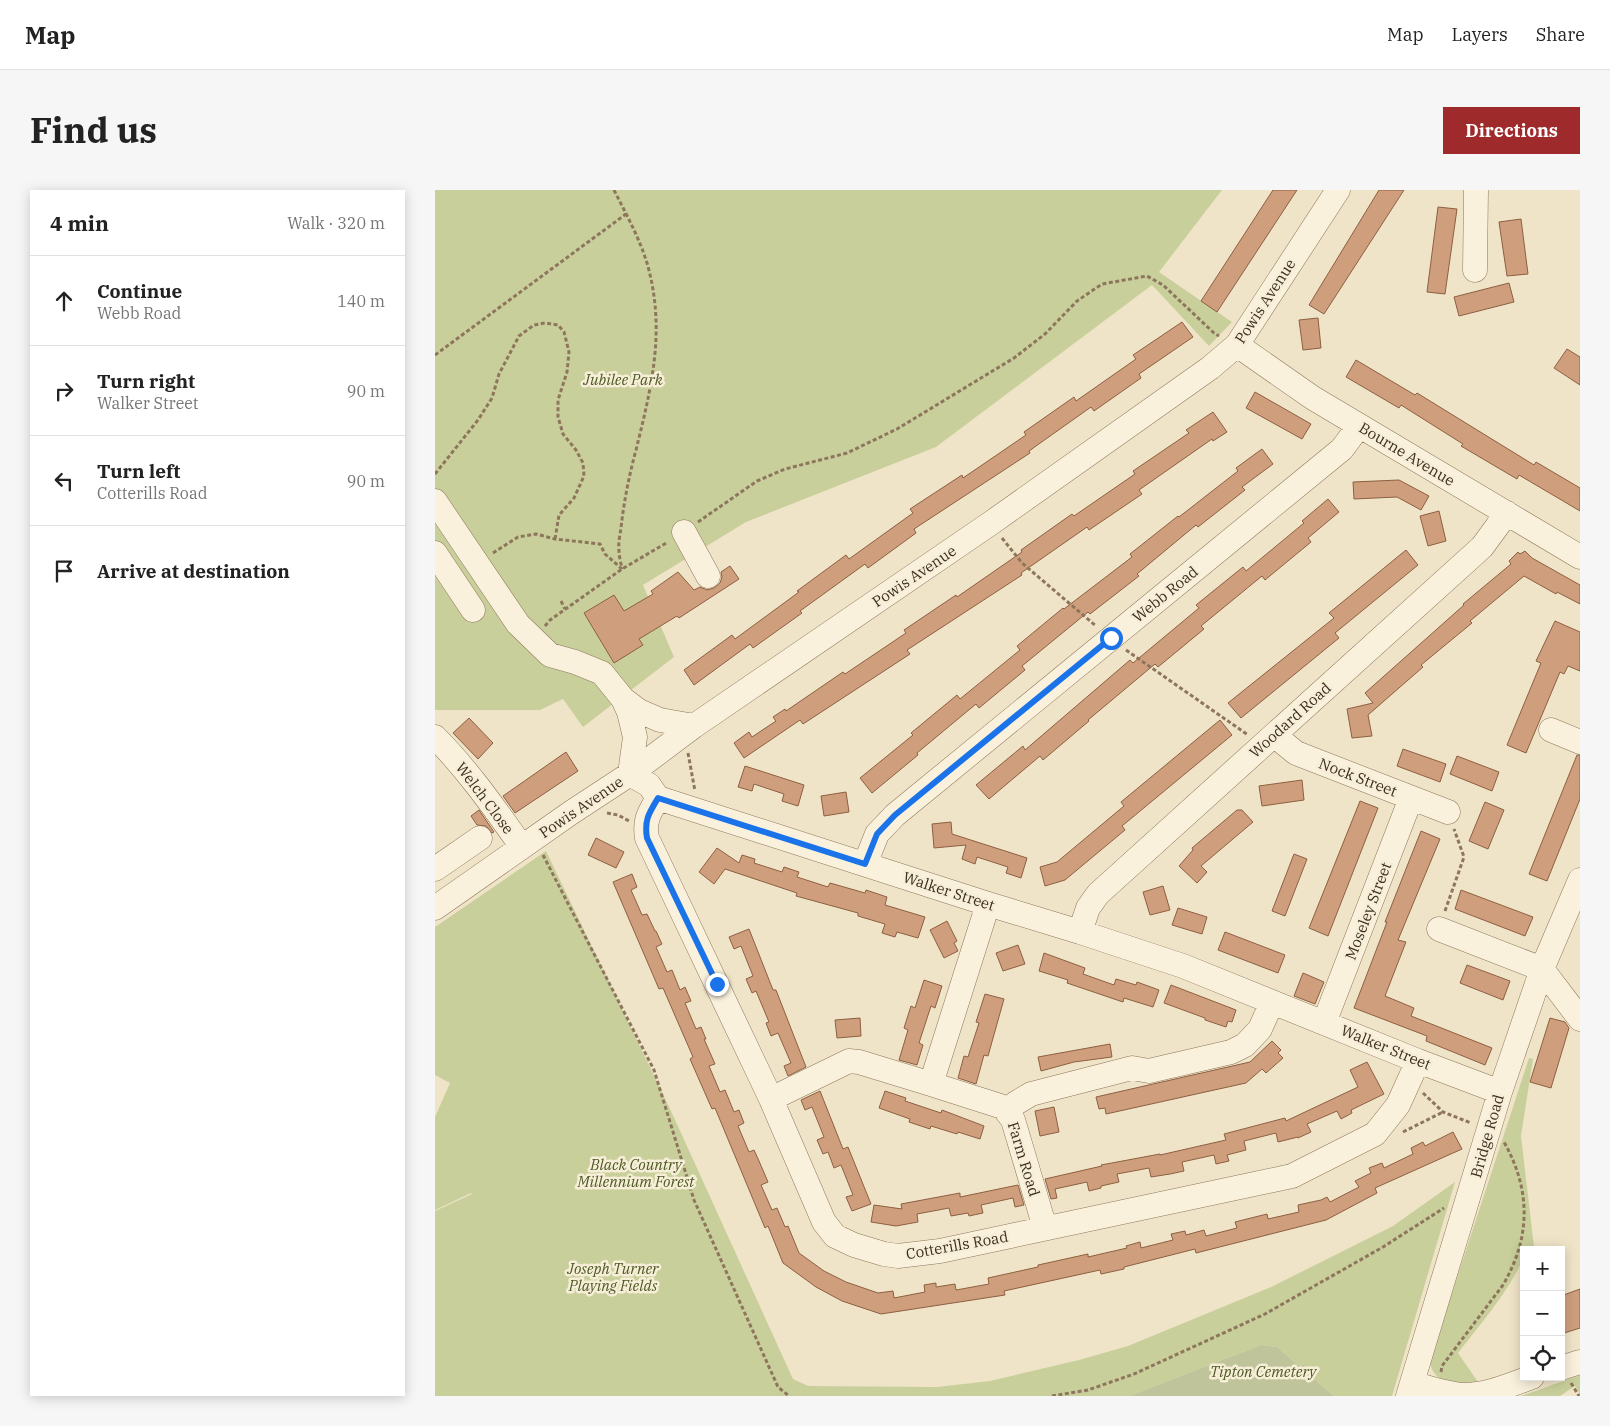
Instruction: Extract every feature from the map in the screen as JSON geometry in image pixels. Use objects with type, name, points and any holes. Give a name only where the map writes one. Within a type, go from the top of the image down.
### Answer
[{"type":"street","name":"Powis Avenue","points":[[435,908],[630,774],[686,732],[991,524],[1210,368],[1237,345],[1338,190]]},
{"type":"street","points":[[1475,270],[1476,190]]},
{"type":"street","name":"Bourne Avenue","points":[[1237,345],[1313,398],[1580,557]]},
{"type":"street","name":"Webb Road","points":[[865,864],[877,834],[895,815],[1342,448],[1359,426]]},
{"type":"street","points":[[435,501],[499,593],[518,624],[550,655],[575,662],[602,673],[623,699],[629,712],[635,737],[630,774]]},
{"type":"street","name":"Woodard Road","points":[[1080,932],[1089,908],[1098,894],[1482,547],[1507,513]]},
{"type":"street","points":[[684,532],[708,576]]},
{"type":"street","points":[[435,553],[466,615],[499,593]]},
{"type":"street","points":[[623,699],[639,711],[686,732]]},
{"type":"street","points":[[1551,730],[1580,742]]},
{"type":"street","name":"Nock Street","points":[[1274,735],[1296,753],[1448,812]]},
{"type":"street","name":"Welch Close","points":[[439,748],[528,843]]},
{"type":"street","name":"Walker Street","points":[[630,774],[649,785],[658,798],[1183,966],[1324,1023],[1414,1070],[1500,1092]]},
{"type":"street","points":[[647,835],[645,826],[658,798]]},
{"type":"street","name":"Moseley Street","points":[[1324,1023],[1411,798]]},
{"type":"street","name":"Cotterills Road","points":[[647,835],[771,1099],[824,1222],[835,1236],[854,1245],[898,1256],[940,1251],[1292,1176],[1375,1134],[1399,1106],[1414,1070]]},
{"type":"street","points":[[435,869],[480,838]]},
{"type":"street","name":"Bridge Road","points":[[1410,1390],[1500,1092],[1542,969],[1580,880]]},
{"type":"street","points":[[931,1084],[988,904]]},
{"type":"street","points":[[1439,929],[1542,969],[1580,1019]]},
{"type":"street","points":[[1007,1111],[1031,1094],[1132,1068],[1149,1071],[1231,1052],[1245,1045],[1260,1029],[1272,1002]]},
{"type":"street","name":"Farm Road","points":[[771,1099],[849,1061],[859,1062],[1003,1107],[1013,1120],[1045,1228]]},
{"type":"street","points":[[1565,1367],[1580,1362]]},
{"type":"street","points":[[1410,1390],[1437,1391],[1463,1395],[1485,1393],[1520,1381]]},
{"type":"path","points":[[614,190],[639,242],[652,285],[657,344],[652,384],[628,479],[623,510],[619,550],[622,569]]},
{"type":"path","points":[[435,355],[626,214]]},
{"type":"path","points":[[535,641],[550,620],[565,609],[622,569],[684,532],[757,481],[785,469],[847,453],[897,429],[1014,358],[1045,334],[1077,301],[1102,284],[1147,276],[1163,285],[1214,334],[1237,345]]},
{"type":"path","points":[[435,474],[478,420],[492,398],[499,374],[519,336],[534,325],[545,323],[558,326],[564,332],[569,352],[567,372],[558,400],[557,417],[563,434],[576,450],[583,463],[584,476],[573,498],[559,515],[555,539]]},
{"type":"path","points":[[478,563],[518,537],[536,534],[555,539],[600,544],[605,554],[622,569]]},
{"type":"path","points":[[561,601],[565,609]]},
{"type":"path","points":[[686,732],[687,750],[695,794]]},
{"type":"path","points":[[589,802],[597,811],[618,815],[634,824],[647,835]]},
{"type":"path","points":[[1439,929],[1464,857],[1448,812]]},
{"type":"path","points":[[528,843],[654,1070],[694,1200],[778,1387],[789,1396]]},
{"type":"path","points":[[1414,1070],[1443,1112],[1502,1138],[1513,1158],[1525,1200],[1524,1229],[1511,1272],[1442,1366],[1437,1391]]},
{"type":"path","points":[[1375,1134],[1400,1133],[1443,1112]]},
{"type":"path","points":[[1052,1396],[1088,1390],[1134,1374],[1265,1314],[1383,1247],[1446,1207],[1468,1200]]},
{"type":"green space","name":"Jubilee Park","points":[[435,190],[1222,190],[1159,272],[1232,322],[1209,346],[1152,285],[936,447],[746,522],[643,585],[674,657],[583,727],[563,699],[540,710],[435,710]]},
{"type":"green space","name":"Joseph Turner Playing Fields","points":[[546,851],[671,1111],[793,1379],[808,1386],[937,1387],[990,1381],[1079,1360],[1128,1346],[1271,1287],[1393,1226],[1455,1182],[1392,1396],[1334,1396],[1277,1347],[1261,1345],[1129,1396],[435,1396],[435,1211],[472,1194],[435,1210],[435,1117],[450,1083],[435,1075],[435,927]]},
{"type":"green space","points":[[1529,1058],[1533,1059],[1521,1136],[1534,1246],[1520,1246],[1520,1264],[1516,1273],[1486,1318],[1458,1353],[1478,1382],[1451,1382],[1438,1377],[1431,1365],[1432,1354]]},
{"type":"green space","name":"Tipton Cemetery","points":[[1261,1345],[1277,1347],[1334,1396],[1129,1396]]},
{"type":"green space","points":[[1580,1375],[1580,1394],[1575,1386],[1560,1396],[1521,1396],[1565,1381]]},
{"type":"building","points":[[1273,190],[1297,190],[1217,312],[1201,301]]},
{"type":"building","points":[[1379,190],[1404,190],[1324,314],[1309,305]]},
{"type":"building","points":[[1438,207],[1457,209],[1445,294],[1427,292]]},
{"type":"building","points":[[1521,219],[1528,274],[1507,276],[1499,222]]},
{"type":"building","points":[[1509,283],[1514,302],[1459,316],[1454,297]]},
{"type":"building","points":[[1318,318],[1321,348],[1303,350],[1299,320]]},
{"type":"building","points":[[1182,322],[1193,337],[1139,374],[1141,378],[1094,411],[1091,407],[1029,451],[1030,453],[914,529],[916,533],[868,568],[865,564],[753,648],[750,644],[694,685],[684,670],[732,635],[735,639],[846,555],[849,559],[913,513],[910,509],[962,475],[963,478],[1026,435],[1024,432],[1074,397],[1076,401],[1136,359],[1133,355]]},
{"type":"building","points":[[1567,349],[1580,357],[1580,385],[1554,368]]},
{"type":"building","points":[[1356,360],[1415,395],[1417,393],[1534,465],[1536,462],[1580,488],[1580,511],[1519,475],[1517,479],[1461,446],[1463,444],[1401,405],[1399,408],[1346,377]]},
{"type":"building","points":[[1255,392],[1311,424],[1302,439],[1246,408]]},
{"type":"building","points":[[1213,412],[1227,432],[1213,441],[1212,439],[1139,490],[1142,494],[1089,530],[1087,527],[1021,573],[1022,575],[907,650],[910,654],[803,724],[800,720],[744,758],[734,743],[749,732],[752,737],[776,721],[773,717],[785,709],[786,711],[843,672],[845,674],[906,633],[904,630],[956,595],[957,597],[1022,552],[1021,550],[1072,514],[1074,516],[1135,474],[1133,471],[1189,433],[1186,430]]},
{"type":"building","points":[[1262,449],[1273,464],[1242,487],[1245,490],[1198,527],[1196,525],[1137,574],[1139,576],[1090,614],[1088,612],[1022,666],[1025,670],[979,708],[976,704],[872,793],[860,778],[913,735],[911,733],[957,695],[960,699],[1020,650],[1017,646],[1063,608],[1132,557],[1130,554],[1238,471],[1236,468]]},
{"type":"building","points":[[1399,480],[1429,496],[1421,510],[1397,497],[1354,499],[1353,482]]},
{"type":"building","points":[[1328,499],[1339,512],[1308,538],[1311,542],[1265,580],[1262,576],[1201,626],[1204,629],[1158,667],[1155,664],[1043,760],[1040,756],[989,799],[976,785],[1023,746],[1025,750],[1130,660],[1133,663],[1199,608],[1196,605],[1243,567],[1246,571],[1304,523],[1302,521]]},
{"type":"building","points":[[1439,511],[1446,541],[1428,546],[1420,516]]},
{"type":"building","points":[[1406,550],[1418,565],[1335,633],[1339,638],[1241,718],[1228,703],[1334,618],[1329,613]]},
{"type":"building","points":[[1525,551],[1532,558],[1580,585],[1580,604],[1557,592],[1556,594],[1524,576],[1470,621],[1472,623],[1421,665],[1423,667],[1368,715],[1372,736],[1352,738],[1347,709],[1373,703],[1365,693],[1463,604],[1511,564],[1509,561],[1518,552],[1520,554]]},
{"type":"building","points":[[730,566],[739,579],[679,618],[677,616],[639,639],[643,645],[614,663],[584,613],[614,595],[624,611],[653,594],[651,591],[678,572],[694,590],[700,587],[707,590],[714,588],[720,583],[721,572]]},
{"type":"building","points":[[1555,621],[1580,632],[1580,671],[1568,666],[1564,674],[1560,672],[1526,753],[1507,745],[1541,663],[1536,661]]},
{"type":"building","points":[[469,718],[493,743],[478,759],[453,733]]},
{"type":"building","points":[[1220,720],[1232,735],[1122,826],[1125,830],[1065,880],[1045,886],[1040,867],[1057,862],[1124,806],[1121,802]]},
{"type":"building","points":[[1403,749],[1446,764],[1440,782],[1397,766]]},
{"type":"building","points":[[566,752],[578,771],[515,813],[503,796]]},
{"type":"building","points":[[1577,755],[1580,755],[1580,799],[1547,881],[1529,874]]},
{"type":"building","points":[[1457,756],[1499,772],[1492,791],[1450,774]]},
{"type":"building","points":[[745,766],[804,785],[798,806],[782,801],[784,794],[754,784],[752,791],[738,787]]},
{"type":"building","points":[[1302,780],[1304,800],[1262,806],[1259,786]]},
{"type":"building","points":[[846,792],[849,812],[824,816],[821,796]]},
{"type":"building","points":[[1360,801],[1378,808],[1328,936],[1309,928]]},
{"type":"building","points":[[1485,802],[1504,810],[1488,849],[1469,841]]},
{"type":"building","points":[[479,810],[494,832],[492,833],[486,826],[477,825],[471,816]]},
{"type":"building","points":[[1237,810],[1242,810],[1253,822],[1201,866],[1207,872],[1197,883],[1179,866],[1193,850],[1192,848]]},
{"type":"building","points":[[951,822],[952,834],[1027,858],[1021,878],[1006,873],[1008,867],[977,857],[975,864],[962,859],[966,845],[934,848],[932,824]]},
{"type":"building","points":[[1421,831],[1440,839],[1398,940],[1406,942],[1385,996],[1414,1008],[1411,1016],[1492,1048],[1485,1065],[1426,1041],[1427,1036],[1354,1008]]},
{"type":"building","points":[[596,838],[624,852],[616,868],[588,855]]},
{"type":"building","points":[[717,848],[739,863],[742,855],[755,859],[754,863],[782,872],[784,867],[799,872],[797,877],[828,887],[830,883],[865,893],[866,890],[887,897],[885,905],[925,917],[918,938],[897,932],[895,937],[882,933],[885,924],[858,916],[858,913],[796,896],[797,893],[725,869],[714,884],[699,872]]},
{"type":"building","points":[[1294,854],[1307,859],[1285,916],[1272,911]]},
{"type":"building","points":[[632,874],[637,887],[631,890],[642,915],[647,914],[662,944],[656,947],[667,972],[672,970],[680,990],[685,987],[691,1001],[685,1003],[696,1029],[701,1027],[706,1039],[704,1039],[715,1064],[709,1066],[720,1092],[725,1090],[734,1112],[739,1110],[744,1123],[738,1126],[749,1152],[754,1150],[768,1182],[761,1185],[772,1210],[777,1208],[785,1227],[788,1226],[799,1253],[824,1271],[846,1282],[878,1293],[893,1291],[894,1298],[925,1292],[924,1285],[936,1283],[936,1287],[955,1284],[956,1290],[989,1284],[988,1278],[1038,1267],[1038,1265],[1088,1254],[1088,1257],[1127,1248],[1126,1246],[1140,1242],[1141,1248],[1173,1240],[1171,1234],[1185,1231],[1186,1235],[1204,1230],[1206,1236],[1237,1228],[1235,1222],[1267,1214],[1268,1219],[1299,1212],[1298,1205],[1327,1197],[1330,1202],[1359,1187],[1355,1181],[1371,1173],[1369,1168],[1382,1163],[1384,1168],[1413,1154],[1411,1148],[1423,1142],[1425,1146],[1453,1132],[1462,1149],[1375,1188],[1377,1193],[1326,1220],[1196,1253],[1195,1249],[1124,1267],[1124,1269],[1101,1274],[1100,1270],[1004,1291],[1005,1295],[881,1314],[842,1301],[816,1287],[783,1263],[768,1226],[765,1228],[715,1108],[712,1109],[690,1059],[693,1057],[663,988],[659,989],[613,882]]},
{"type":"building","points":[[1163,886],[1170,910],[1150,915],[1143,892]]},
{"type":"building","points":[[1461,890],[1533,917],[1525,936],[1455,909]]},
{"type":"building","points":[[1178,908],[1207,917],[1202,934],[1172,925]]},
{"type":"building","points":[[947,921],[957,941],[954,943],[958,951],[944,958],[930,930]]},
{"type":"building","points":[[749,929],[773,990],[776,990],[806,1067],[788,1076],[784,1066],[791,1063],[778,1033],[771,1036],[766,1023],[769,1022],[756,991],[752,993],[746,979],[753,976],[741,946],[734,949],[729,937]]},
{"type":"building","points":[[1225,932],[1285,955],[1278,973],[1218,950]]},
{"type":"building","points":[[1018,945],[1025,964],[1003,971],[996,953]]},
{"type":"building","points":[[1044,953],[1085,968],[1083,974],[1114,985],[1116,979],[1136,985],[1137,982],[1159,990],[1153,1007],[1124,998],[1123,1002],[1067,983],[1068,980],[1039,971]]},
{"type":"building","points":[[1467,965],[1510,981],[1503,1000],[1460,983]]},
{"type":"building","points":[[1303,973],[1324,982],[1315,1004],[1294,996]]},
{"type":"building","points":[[924,980],[942,986],[935,1008],[931,1006],[919,1043],[923,1045],[917,1065],[899,1060],[908,1030],[904,1028],[911,1006],[915,1008]]},
{"type":"building","points":[[1171,985],[1236,1010],[1232,1022],[1228,1021],[1226,1027],[1164,1003]]},
{"type":"building","points":[[985,994],[1004,999],[988,1056],[984,1055],[976,1084],[958,1078],[964,1056],[968,1057],[979,1023],[976,1022]]},
{"type":"building","points":[[860,1018],[861,1036],[837,1038],[835,1020]]},
{"type":"building","points":[[1550,1018],[1565,1022],[1569,1028],[1551,1088],[1530,1082]]},
{"type":"building","points":[[1272,1041],[1281,1050],[1278,1053],[1283,1058],[1266,1073],[1262,1069],[1246,1083],[1106,1114],[1105,1108],[1099,1109],[1096,1097],[1250,1062]]},
{"type":"building","points":[[1110,1044],[1112,1057],[1074,1062],[1041,1071],[1038,1057]]},
{"type":"building","points":[[1367,1062],[1384,1094],[1351,1110],[1352,1113],[1341,1119],[1337,1111],[1307,1124],[1311,1132],[1298,1138],[1278,1142],[1276,1133],[1244,1141],[1246,1150],[1227,1155],[1229,1161],[1216,1164],[1214,1155],[1182,1162],[1184,1171],[1170,1174],[1151,1177],[1149,1168],[1117,1174],[1119,1182],[1089,1191],[1087,1182],[1055,1189],[1057,1198],[1051,1199],[1045,1179],[1101,1165],[1160,1155],[1226,1140],[1224,1134],[1285,1118],[1286,1121],[1358,1087],[1350,1070]]},
{"type":"building","points":[[820,1091],[843,1149],[848,1147],[871,1204],[852,1211],[846,1197],[853,1195],[841,1165],[834,1168],[828,1152],[823,1154],[817,1140],[824,1137],[812,1107],[805,1110],[801,1100]]},
{"type":"building","points":[[885,1091],[906,1098],[905,1101],[941,1113],[942,1110],[984,1126],[980,1139],[931,1126],[930,1129],[909,1122],[910,1119],[879,1108]]},
{"type":"building","points":[[1054,1107],[1059,1132],[1040,1136],[1035,1111]]},
{"type":"building","points":[[1018,1185],[1024,1205],[1015,1207],[1013,1198],[981,1205],[983,1213],[969,1216],[968,1213],[951,1216],[949,1208],[917,1214],[918,1222],[896,1226],[871,1222],[874,1205],[902,1209],[901,1204],[960,1193],[960,1197]]},
{"type":"building","points":[[1580,1289],[1580,1328],[1565,1333],[1565,1295]]},
{"type":"route","points":[[717,984],[647,838],[645,826],[658,798],[865,864],[877,834],[895,815],[1111,638]]},
{"type":"park label","name":"Black Country Millennium Forest","points":[[636,1172]]}]
